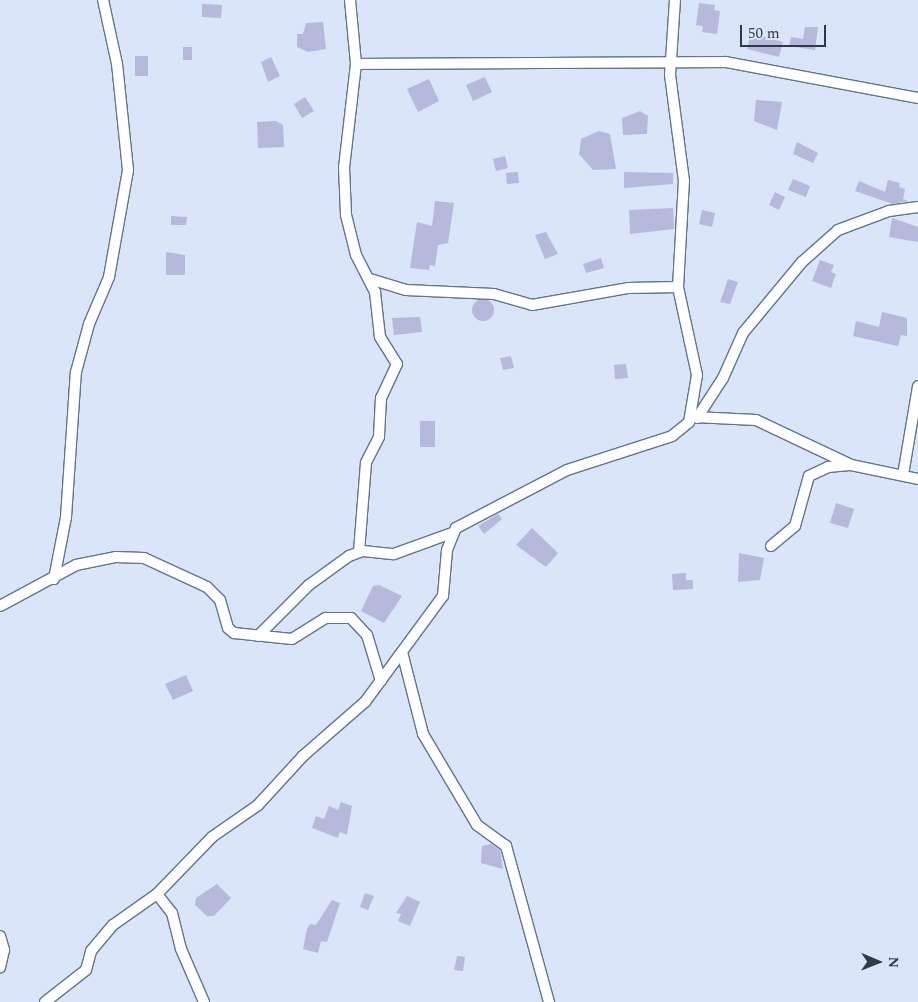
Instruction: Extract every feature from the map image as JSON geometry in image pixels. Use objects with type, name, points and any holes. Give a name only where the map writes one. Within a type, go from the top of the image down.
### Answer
[{"type":"street","points":[[54,579],[66,517],[76,372],[89,324],[109,277],[128,170],[117,64],[103,0]]},
{"type":"street","points":[[350,0],[356,64],[344,167],[346,215],[356,255],[370,279],[378,305],[380,337],[397,364],[380,398],[379,437],[366,463],[359,551]]},
{"type":"street","points":[[675,0],[669,61],[684,181],[678,287],[696,361],[694,417]]},
{"type":"street","points":[[356,64],[726,62],[778,70],[918,98]]},
{"type":"street","points":[[258,636],[323,574],[359,551],[394,554],[452,533],[488,509],[593,458],[672,436],[694,417],[723,378],[743,333],[802,262],[838,230],[889,212],[918,207]]},
{"type":"street","points":[[370,279],[406,290],[494,294],[532,305],[623,289],[678,287]]},
{"type":"street","points":[[903,475],[918,386]]},
{"type":"street","points":[[694,417],[749,420],[776,426],[851,465]]},
{"type":"street","points":[[771,546],[798,519],[809,476],[828,467],[851,465],[918,479]]},
{"type":"street","points":[[45,1002],[86,970],[91,951],[113,925],[157,894],[212,837],[267,796],[303,756],[365,702],[443,596],[452,533]]},
{"type":"street","points":[[0,606],[54,579],[70,567],[116,557],[157,561],[214,593],[230,630],[258,636],[292,639],[326,618],[351,618],[367,635],[381,681]]},
{"type":"street","points":[[402,652],[423,734],[477,825],[506,846],[549,1002]]},
{"type":"street","points":[[157,894],[172,914],[180,949],[204,1002]]},
{"type":"street","points":[[0,936],[4,950],[0,968]]},
{"type":"building","points":[[699,3],[715,5],[714,10],[720,11],[717,34],[702,32],[703,26],[696,25]]},
{"type":"building","points":[[202,4],[222,5],[221,18],[202,17]]},
{"type":"building","points":[[323,22],[326,49],[308,52],[297,47],[297,34],[303,34],[306,23]]},
{"type":"building","points":[[805,27],[818,27],[815,50],[789,46],[791,37],[803,39]]},
{"type":"building","points":[[751,33],[783,42],[779,57],[747,49]]},
{"type":"building","points":[[183,47],[192,47],[192,60],[183,60]]},
{"type":"building","points":[[135,56],[148,56],[148,76],[135,76]]},
{"type":"building","points":[[271,57],[280,76],[268,82],[261,62]]},
{"type":"building","points":[[485,77],[492,92],[473,101],[466,85]]},
{"type":"building","points":[[429,79],[439,101],[418,112],[407,89]]},
{"type":"building","points":[[305,97],[314,111],[302,118],[294,104]]},
{"type":"building","points":[[756,100],[782,102],[777,130],[754,121]]},
{"type":"building","points":[[640,111],[648,116],[647,134],[623,135],[622,118]]},
{"type":"building","points":[[276,121],[283,125],[284,147],[258,148],[257,122]]},
{"type":"building","points":[[599,131],[610,134],[616,169],[593,170],[579,154],[581,139]]},
{"type":"building","points":[[797,142],[818,153],[813,163],[793,154]]},
{"type":"building","points":[[505,156],[508,168],[496,171],[493,159]]},
{"type":"building","points":[[518,172],[519,183],[507,184],[506,173]]},
{"type":"building","points":[[624,172],[673,173],[673,184],[624,188]]},
{"type":"building","points":[[793,179],[810,186],[806,197],[788,190]]},
{"type":"building","points":[[888,180],[900,183],[899,187],[905,189],[903,199],[908,201],[893,204],[855,191],[859,181],[885,192]]},
{"type":"building","points":[[775,192],[785,197],[779,210],[769,205]]},
{"type":"building","points":[[435,201],[454,203],[448,243],[438,245],[435,266],[430,265],[429,270],[410,268],[417,222],[432,226]]},
{"type":"building","points":[[673,208],[674,229],[630,234],[629,210]]},
{"type":"building","points":[[702,210],[715,213],[712,227],[699,224]]},
{"type":"building","points":[[171,216],[187,217],[186,225],[171,225]]},
{"type":"building","points":[[892,218],[918,227],[918,242],[889,237]]},
{"type":"building","points":[[546,232],[558,254],[545,259],[535,235]]},
{"type":"building","points":[[166,252],[185,255],[185,275],[166,275]]},
{"type":"building","points":[[601,258],[604,268],[586,273],[583,264]]},
{"type":"building","points":[[820,260],[834,265],[831,272],[836,274],[831,288],[812,281]]},
{"type":"building","points":[[728,279],[738,282],[730,304],[720,302]]},
{"type":"building","points":[[483,299],[491,302],[494,310],[491,318],[483,321],[475,318],[472,310],[475,302]]},
{"type":"building","points":[[882,312],[907,318],[907,336],[901,335],[898,346],[853,336],[856,321],[879,327]]},
{"type":"building","points":[[420,317],[422,332],[394,335],[392,318]]},
{"type":"building","points":[[511,356],[514,368],[503,370],[500,358]]},
{"type":"building","points":[[626,364],[628,378],[615,379],[614,365]]},
{"type":"building","points":[[420,421],[435,421],[435,447],[420,447]]},
{"type":"building","points":[[836,503],[854,509],[848,528],[830,523]]},
{"type":"building","points":[[498,514],[502,519],[484,534],[478,526]]},
{"type":"building","points":[[532,528],[558,553],[546,567],[516,545]]},
{"type":"building","points":[[739,553],[764,558],[760,580],[738,582]]},
{"type":"building","points":[[686,573],[686,580],[693,580],[693,589],[673,590],[672,574]]},
{"type":"building","points":[[379,585],[402,596],[384,623],[361,611],[373,586]]},
{"type":"building","points":[[186,675],[193,691],[173,700],[165,684]]},
{"type":"building","points":[[341,802],[352,806],[347,835],[340,832],[338,838],[312,828],[316,816],[324,819],[329,806],[338,810]]},
{"type":"building","points":[[491,844],[500,850],[503,869],[481,863],[482,846]]},
{"type":"building","points":[[217,884],[231,898],[214,916],[207,916],[195,905],[196,898]]},
{"type":"building","points":[[365,893],[374,896],[368,910],[360,907]]},
{"type":"building","points":[[407,896],[420,902],[410,926],[398,921],[401,914],[396,913]]},
{"type":"building","points":[[332,900],[340,903],[327,942],[321,941],[318,953],[303,949],[307,929],[310,924],[316,925]]},
{"type":"building","points":[[457,956],[465,957],[463,971],[454,970]]}]
